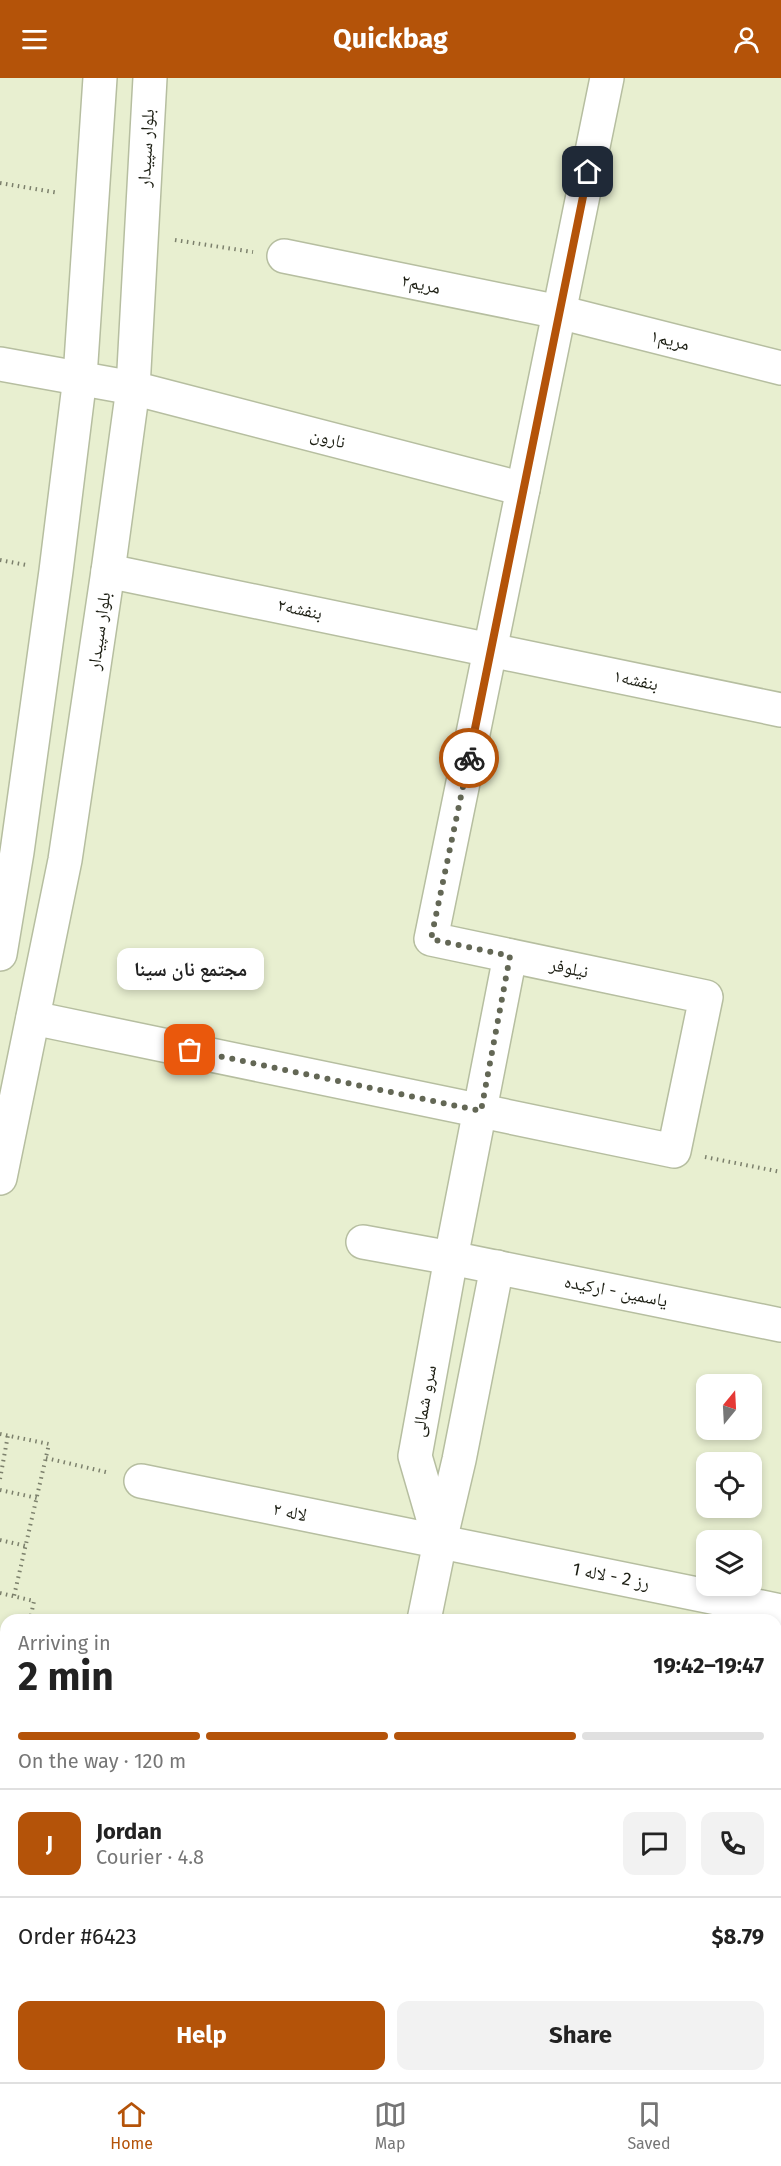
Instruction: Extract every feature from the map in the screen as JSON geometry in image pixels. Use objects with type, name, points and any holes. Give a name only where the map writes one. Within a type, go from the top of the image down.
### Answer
[{"type":"street","points":[[0,954],[17,852],[56,571],[80,377],[100,78]]},
{"type":"street","name":"بلوار سپیدار","points":[[0,1178],[65,860],[133,388],[150,78]]},
{"type":"street","points":[[491,650],[607,78]]},
{"type":"street","name":"مریم۲","points":[[284,256],[559,312]]},
{"type":"street","name":"مریم۱","points":[[559,312],[781,368]]},
{"type":"street","name":"نارون","points":[[0,364],[133,388],[523,489]]},
{"type":"street","name":"بنفشه۲","points":[[108,571],[491,650]]},
{"type":"street","name":"بنفشه۱","points":[[491,650],[781,710]]},
{"type":"street","name":"نیلوفر","points":[[491,650],[431,939],[706,997],[674,1151]]},
{"type":"street","name":"سرو شمالی","points":[[440,1542],[414,1456],[510,956]]},
{"type":"street","points":[[33,1018],[674,1151]]},
{"type":"street","name":"یاسمین - ارکیده","points":[[363,1242],[781,1325]]},
{"type":"street","name":"سرو شمالی","points":[[425,1614],[459,1460],[497,1267]]},
{"type":"street","name":"لاله ۲","points":[[141,1481],[440,1542]]},
{"type":"street","name":"رز 2 - لاله 1","points":[[440,1542],[781,1611]]},
{"type":"path","points":[[0,183],[92,198]]},
{"type":"path","points":[[141,235],[284,256]]},
{"type":"path","points":[[674,1151],[781,1172]]},
{"type":"path","points":[[0,1434],[49,1444],[14,1596]]},
{"type":"path","points":[[0,1479],[8,1435]]},
{"type":"path","points":[[46,1458],[141,1481]]},
{"type":"path","points":[[0,1491],[37,1498]]},
{"type":"path","points":[[0,1540],[26,1546]]},
{"type":"path","points":[[0,1593],[34,1601],[31,1614]]},
{"type":"way so far","points":[[190,1050],[481,1111],[510,956],[431,939],[469,758]]},
{"type":"place","name":"مجتمع نان سینا","points":[[190,1050]]},
{"type":"route","points":[[469,758],[588,172]]}]
